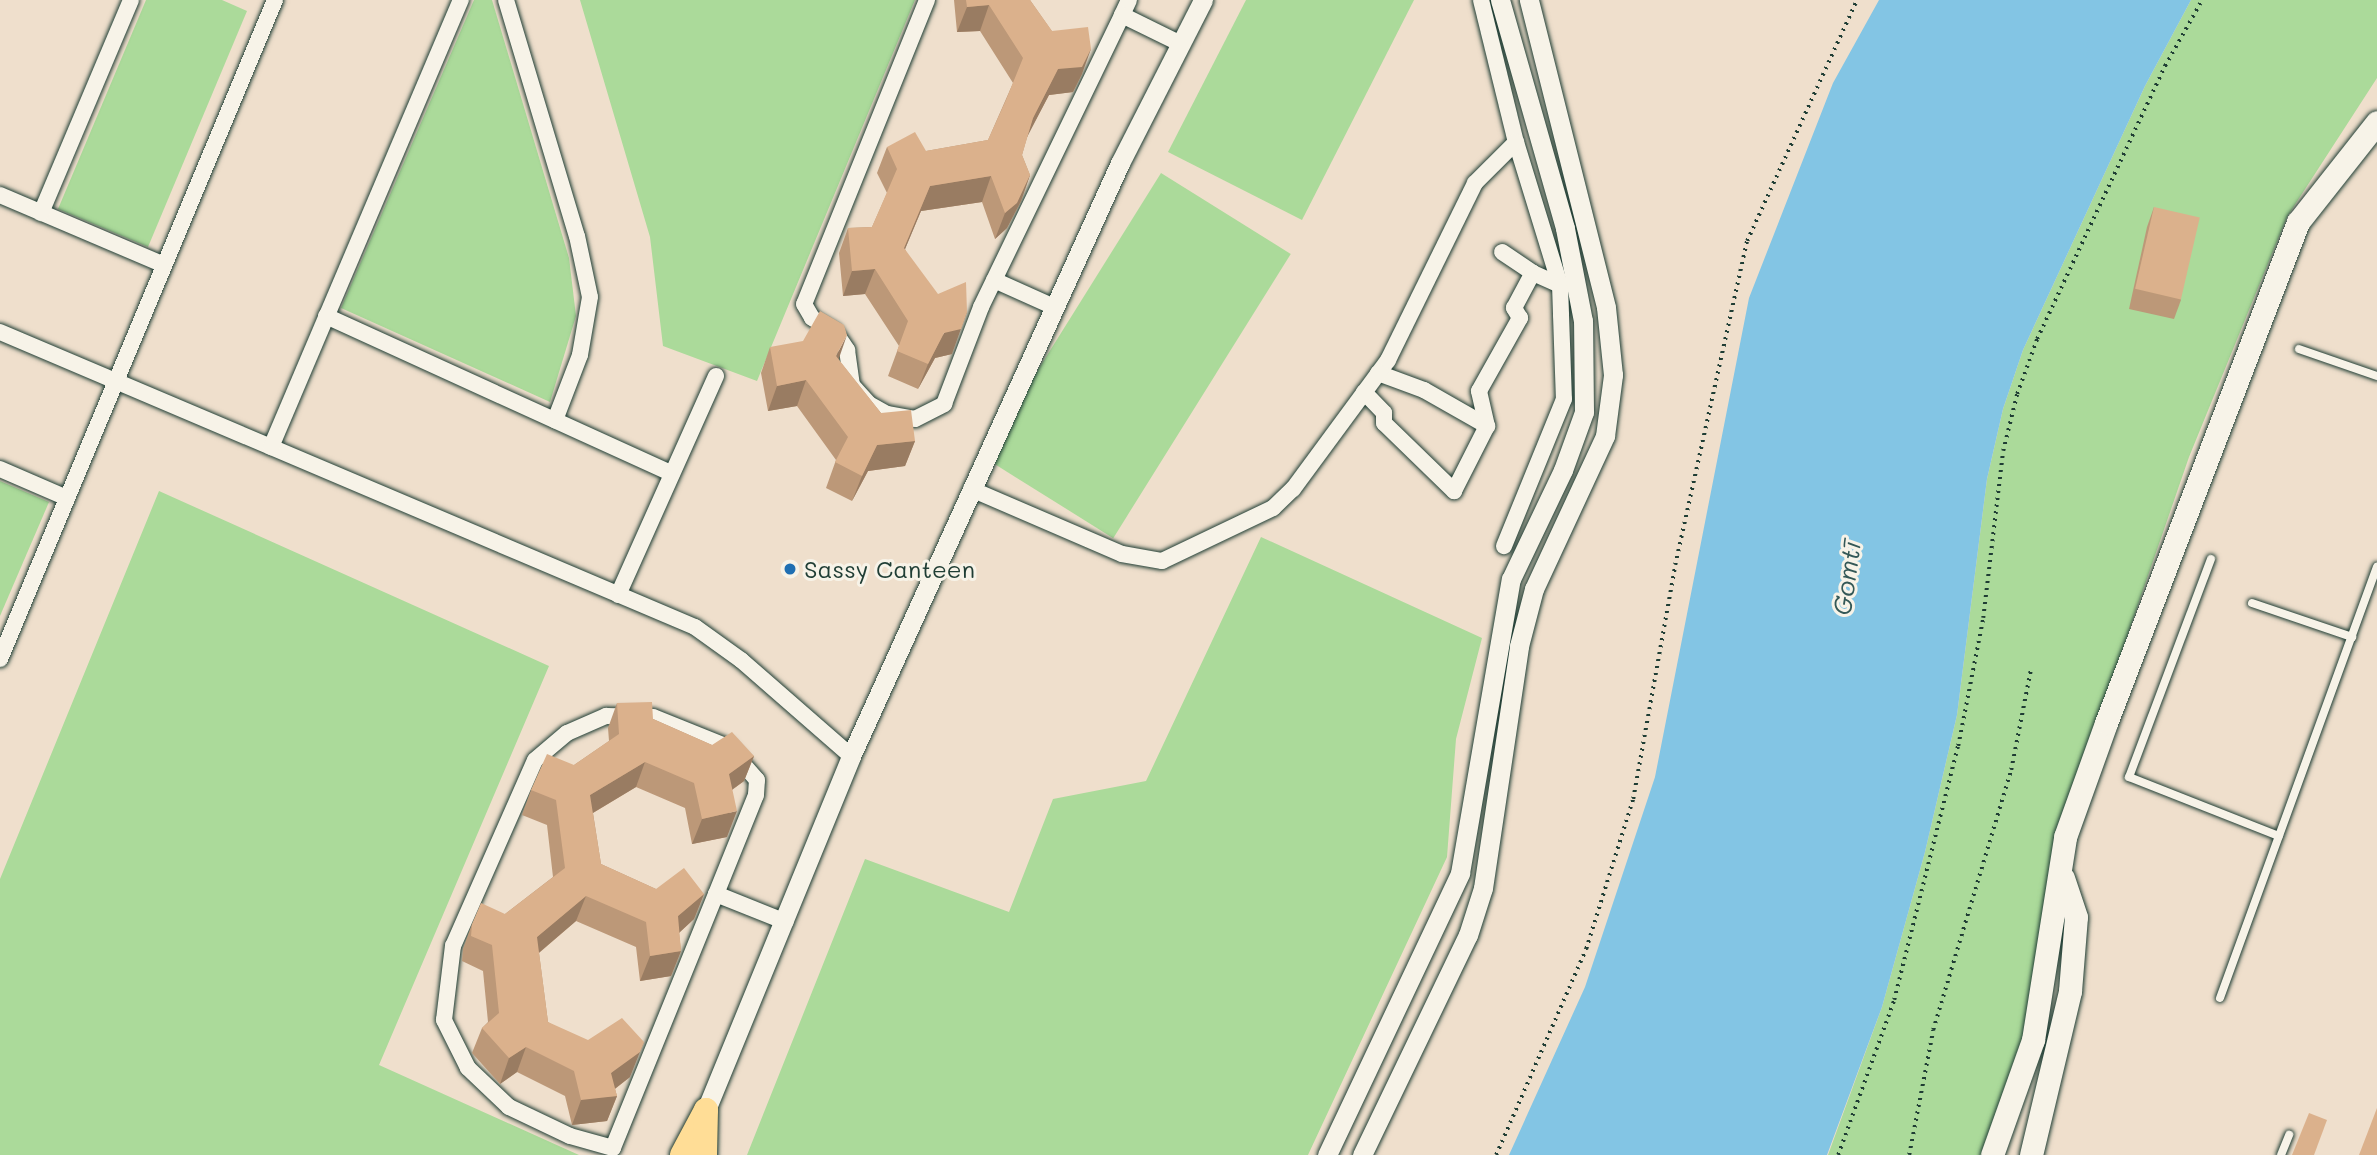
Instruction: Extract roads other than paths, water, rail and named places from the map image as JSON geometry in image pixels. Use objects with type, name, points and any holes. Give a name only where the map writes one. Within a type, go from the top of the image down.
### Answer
[{"type":"main road","points":[[1992,1155],[2033,1040],[2062,875],[2065,837],[2106,723],[2298,222],[2377,122]]},
{"type":"main road","points":[[2031,1155],[2070,991],[2076,917],[2062,875]]},
{"type":"main road","points":[[2044,984],[2070,991]]},
{"type":"main road","points":[[682,1155],[706,1110]]},
{"type":"main road","points":[[705,1155],[706,1110]]},
{"type":"street","points":[[41,213],[131,0]]},
{"type":"street","points":[[271,447],[461,0]]},
{"type":"street","points":[[506,0],[577,236],[590,297],[580,355],[555,420]]},
{"type":"street","points":[[927,0],[804,304],[812,318],[841,341],[852,385],[869,404],[887,414],[915,419],[944,404],[995,280],[1129,0]]},
{"type":"street","points":[[706,1110],[786,922],[851,756],[1054,307],[1203,0]]},
{"type":"street","points":[[1481,0],[1516,142],[1560,285],[1564,398],[1504,546]]},
{"type":"street","points":[[1327,1155],[1461,873],[1511,579],[1563,470],[1584,412],[1583,321],[1565,228],[1500,0]]},
{"type":"street","points":[[1362,1155],[1468,935],[1483,888],[1519,646],[1534,589],[1605,436],[1613,375],[1606,307],[1528,0]]},
{"type":"street","points":[[0,659],[4,638],[67,498],[270,1]]},
{"type":"street","points":[[1122,15],[1181,44]]},
{"type":"street","points":[[971,489],[1122,554],[1162,562],[1273,508],[1293,489],[1378,373],[1475,183],[1516,142]]},
{"type":"street","points":[[0,195],[164,265]]},
{"type":"street","points":[[1502,252],[1533,273],[1560,285]]},
{"type":"street","points":[[1364,392],[1384,413],[1384,423],[1454,491],[1487,426],[1479,391],[1520,318],[1514,308],[1533,273]]},
{"type":"street","points":[[995,280],[1054,307]]},
{"type":"street","points":[[326,316],[672,474]]},
{"type":"street","points":[[0,332],[695,627],[741,660],[851,756]]},
{"type":"street","points":[[1378,373],[1424,390],[1487,426]]},
{"type":"street","points":[[618,595],[716,376]]},
{"type":"street","points":[[0,469],[67,498]]},
{"type":"street","points":[[606,716],[653,717],[728,747],[758,780],[757,795],[716,894],[613,1149],[570,1136],[509,1107],[468,1069],[444,1020],[453,947],[535,760],[567,733],[606,716]]},
{"type":"street","points":[[716,894],[786,922]]},
{"type":"lane","points":[[2299,349],[2377,376]]},
{"type":"lane","points":[[2211,559],[2129,777],[2279,836]]},
{"type":"lane","points":[[2220,998],[2377,568]]},
{"type":"lane","points":[[2252,603],[2352,637]]},
{"type":"lane","points":[[2281,1155],[2289,1135]]},
{"type":"water","name":"Gomtī","points":[[1879,0],[2191,0],[2145,86],[2023,350],[2003,409],[1987,479],[1957,715],[1925,852],[1882,1007],[1827,1155],[1509,1155],[1585,987],[1655,777],[1749,298],[1833,83]]},
{"type":"place","name":"Sassy Canteen","points":[[790,569]]}]
